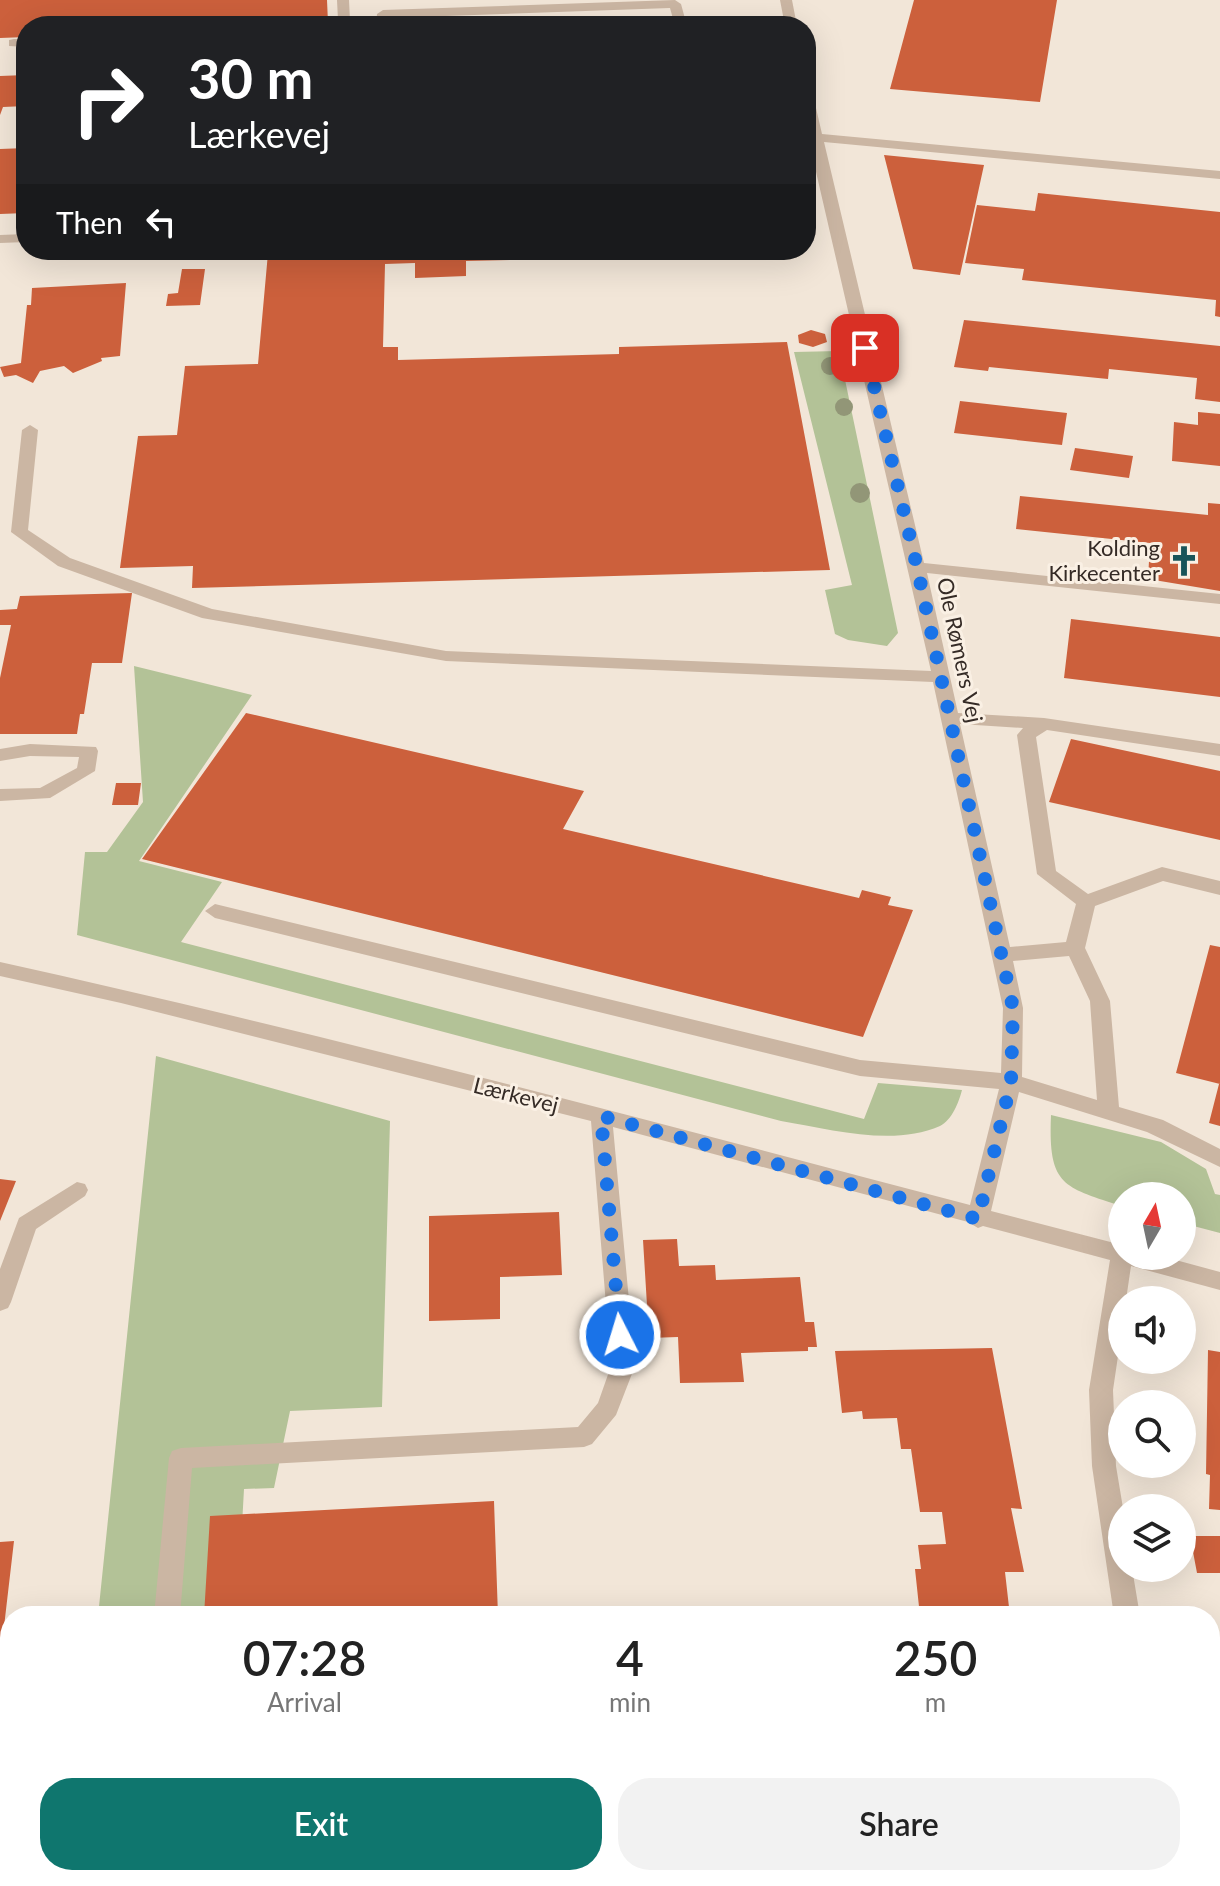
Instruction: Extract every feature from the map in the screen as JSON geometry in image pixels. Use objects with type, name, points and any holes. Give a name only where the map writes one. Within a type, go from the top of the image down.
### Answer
[{"type":"street","points":[[383,16],[459,6],[674,2]]},
{"type":"street","points":[[816,137],[1220,175]]},
{"type":"street","name":"Ole Rømers Vej","points":[[816,141],[917,567],[1013,1008],[1011,1082],[978,1219]]},
{"type":"street","points":[[30,430],[19,532],[64,562],[208,614],[446,656],[941,677]]},
{"type":"street","points":[[917,567],[1220,599]]},
{"type":"street","points":[[950,718],[1044,724],[1220,750]]},
{"type":"street","points":[[1044,724],[1026,735],[1047,874],[1086,902]]},
{"type":"street","points":[[0,755],[30,750],[89,751],[86,771],[43,794],[0,795]]},
{"type":"street","points":[[1086,902],[1162,874],[1220,888]]},
{"type":"street","points":[[1086,902],[1075,948],[1100,1001],[1107,1064],[1108,1111]]},
{"type":"street","points":[[215,911],[860,1068],[1011,1082],[1155,1126],[1220,1159]]},
{"type":"street","points":[[1001,955],[1075,948]]},
{"type":"street","name":"Lærkevej","points":[[0,969],[106,992],[601,1116],[978,1219],[1108,1251]]},
{"type":"street","points":[[168,1606],[181,1458],[584,1437],[608,1408],[623,1366],[601,1116]]},
{"type":"street","points":[[0,1302],[27,1224],[77,1190]]},
{"type":"street","points":[[1121,1270],[1101,1390],[1104,1466],[1125,1606]]},
{"type":"street","name":"Lærkevej","points":[[1179,1270],[1220,1281]]},
{"type":"green space","points":[[839,351],[898,633],[887,646],[848,640],[835,634],[825,590],[852,585],[794,352]]},
{"type":"green space","points":[[134,666],[252,695],[139,861],[222,882],[181,942],[864,1119],[878,1083],[962,1090],[954,1110],[940,1126],[902,1135],[840,1132],[781,1121],[77,935],[85,852],[107,852],[143,802]]},
{"type":"green space","points":[[156,1056],[390,1121],[382,1407],[290,1411],[274,1488],[244,1489],[238,1606],[99,1606]]},
{"type":"green space","points":[[1051,1115],[1161,1142],[1206,1169],[1215,1194],[1220,1195],[1220,1233],[1196,1227],[1196,1182],[1108,1182],[1108,1201],[1085,1194],[1063,1180],[1052,1156]]},
{"type":"building","points":[[0,0],[327,0],[328,16],[16,16],[16,37],[0,38]]},
{"type":"building","points":[[914,0],[1057,0],[1040,102],[890,89]]},
{"type":"building","points":[[16,75],[16,106],[3,107],[0,115],[0,76]]},
{"type":"building","points":[[16,148],[16,213],[0,214],[0,149]]},
{"type":"building","points":[[884,155],[984,165],[960,275],[913,269]]},
{"type":"building","points":[[1038,193],[1220,212],[1220,317],[1215,316],[1216,300],[1022,280],[1024,269],[965,263],[977,205],[1035,211]]},
{"type":"building","points":[[267,260],[513,260],[466,261],[466,276],[415,278],[415,263],[385,264],[383,347],[398,347],[398,360],[619,354],[619,347],[787,342],[830,570],[192,588],[193,566],[120,568],[138,436],[177,435],[185,366],[258,364]]},
{"type":"building","points":[[182,269],[205,269],[200,305],[166,306],[168,294],[178,293]]},
{"type":"building","points":[[126,283],[120,356],[101,358],[102,361],[73,373],[64,366],[40,371],[33,383],[16,375],[4,377],[0,367],[21,363],[27,305],[31,305],[32,288]]},
{"type":"building","points":[[964,320],[1220,346],[1220,402],[1195,399],[1197,378],[1109,369],[1108,379],[989,367],[988,371],[954,367]]},
{"type":"building","points":[[811,330],[825,334],[827,342],[813,347],[799,343],[798,335]]},
{"type":"building","points":[[960,401],[1067,413],[1062,445],[954,433]]},
{"type":"building","points":[[1198,412],[1220,414],[1220,466],[1172,461],[1174,422],[1198,425]]},
{"type":"building","points":[[1075,448],[1133,456],[1129,478],[1070,470]]},
{"type":"building","name":"Kolding Kirkecenter","points":[[1020,496],[1208,515],[1208,503],[1220,504],[1220,591],[1148,579],[1150,543],[1016,529]]},
{"type":"building","points":[[132,593],[122,663],[92,663],[84,714],[80,714],[77,734],[0,734],[0,678],[11,625],[0,625],[0,610],[17,609],[20,596]]},
{"type":"building","points":[[1071,619],[1220,637],[1220,697],[1064,678]]},
{"type":"building","points":[[246,713],[584,791],[563,829],[859,898],[862,890],[891,897],[888,905],[913,910],[863,1037],[142,859]]},
{"type":"building","points":[[1071,739],[1220,771],[1220,840],[1049,802]]},
{"type":"building","points":[[116,783],[141,783],[138,805],[112,805]]},
{"type":"building","points":[[1210,945],[1220,947],[1220,1084],[1176,1073]]},
{"type":"building","points":[[1220,1084],[1220,1126],[1209,1123]]},
{"type":"building","points":[[0,1179],[16,1181],[0,1221]]},
{"type":"building","points":[[559,1212],[562,1275],[500,1277],[500,1319],[429,1321],[429,1216]]},
{"type":"building","points":[[677,1239],[679,1266],[715,1265],[716,1280],[800,1277],[805,1322],[814,1322],[817,1347],[808,1347],[808,1351],[741,1353],[744,1382],[680,1383],[678,1337],[649,1338],[643,1240]]},
{"type":"building","points":[[992,1348],[1022,1509],[1011,1508],[1024,1572],[1005,1572],[1009,1606],[919,1606],[915,1569],[921,1569],[918,1545],[946,1544],[942,1512],[920,1512],[911,1449],[901,1449],[897,1418],[863,1419],[862,1411],[842,1413],[835,1351]]},
{"type":"building","points":[[1208,1350],[1220,1352],[1220,1510],[1209,1509],[1210,1475],[1206,1474]]},
{"type":"building","points":[[494,1501],[498,1606],[205,1606],[210,1516]]},
{"type":"building","points":[[1196,1536],[1220,1536],[1220,1573],[1197,1573]]},
{"type":"building","points":[[14,1541],[6,1606],[0,1606],[0,1542]]},
{"type":"place","name":"Kolding Kirkecenter","points":[[1184,561]]},
{"type":"route","points":[[620,1335],[601,1116],[978,1219],[1011,1082],[1013,1008],[917,567],[865,348]]}]
